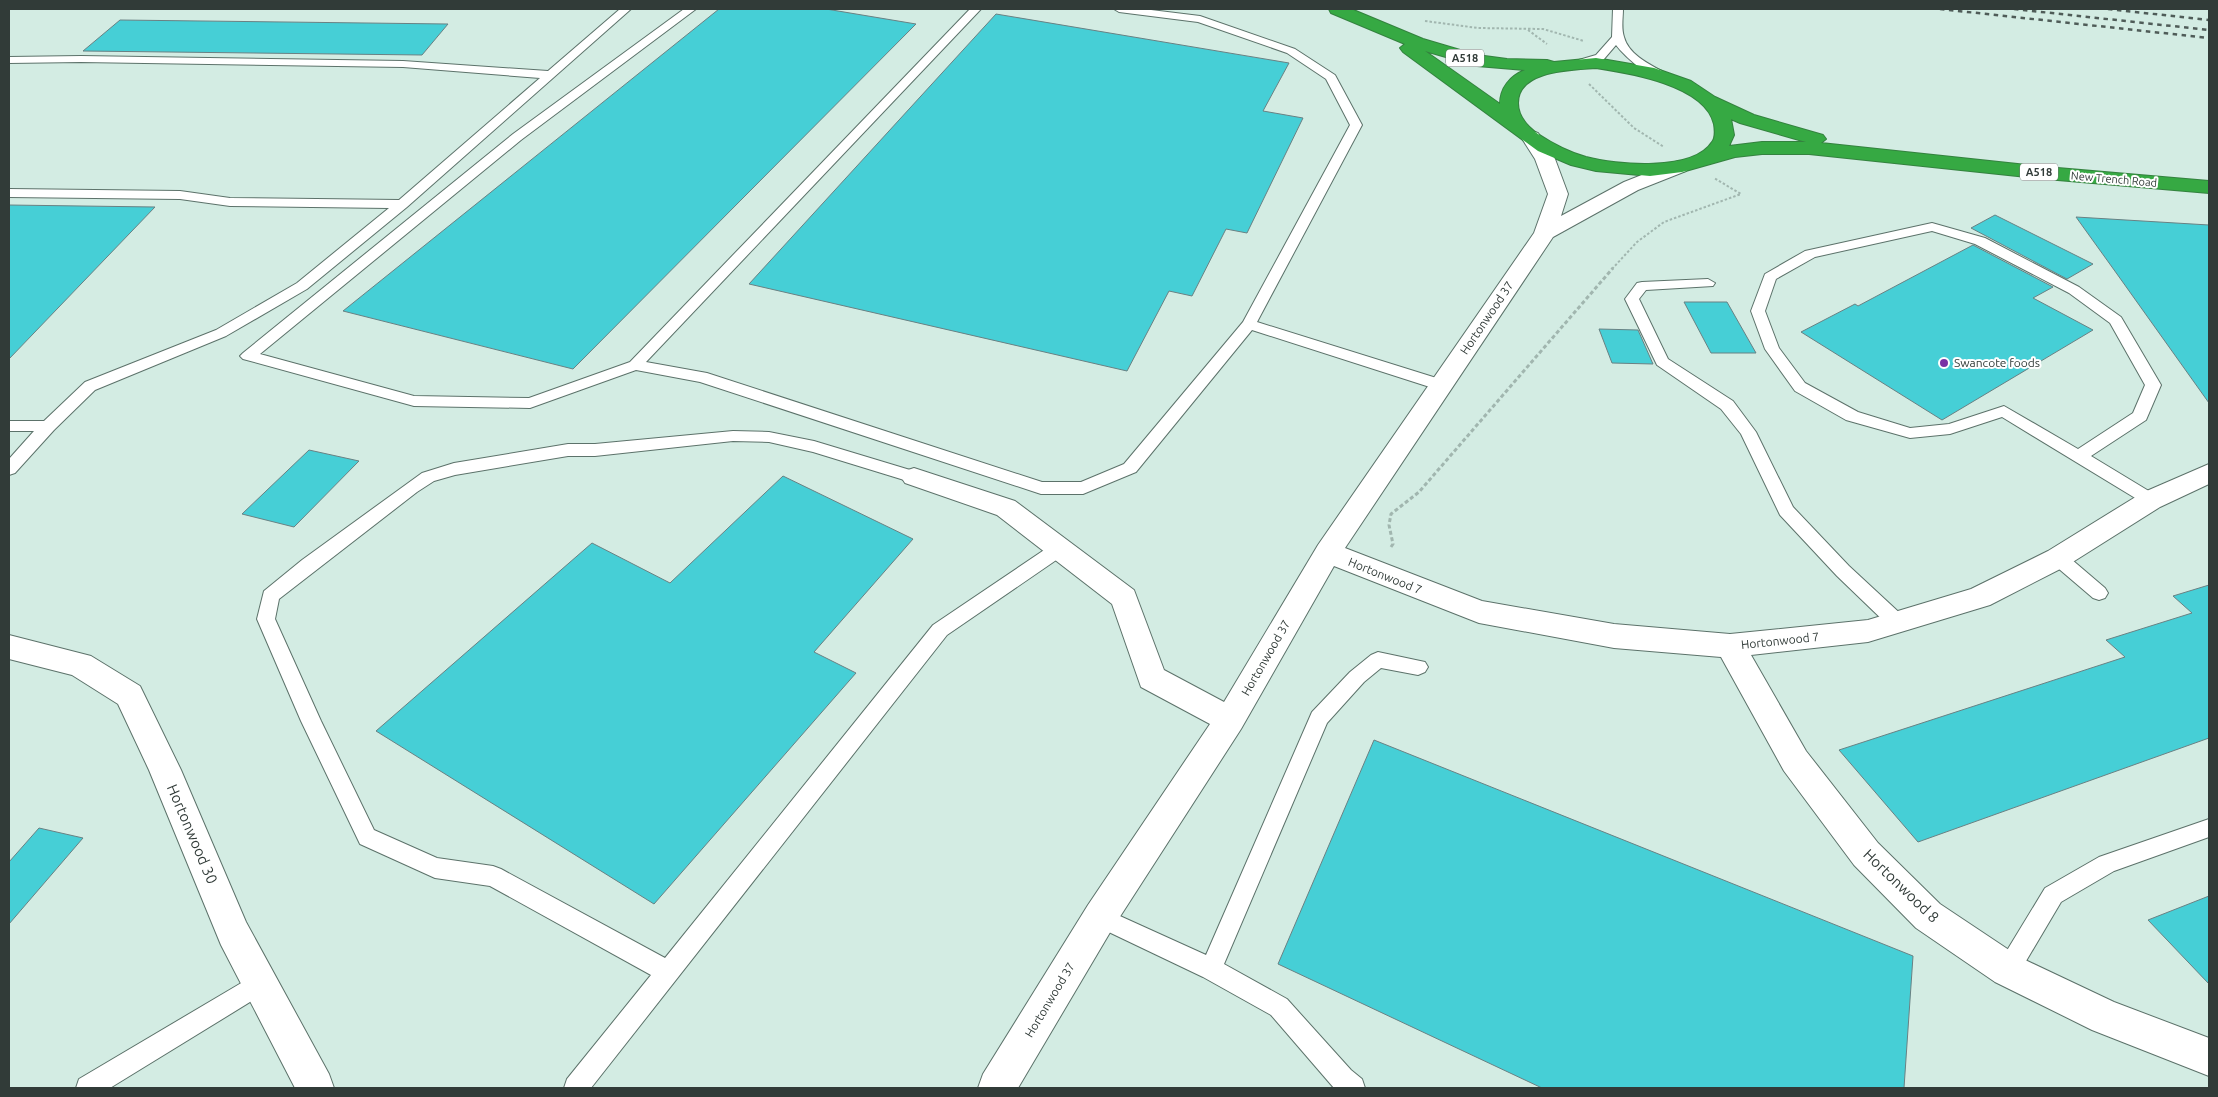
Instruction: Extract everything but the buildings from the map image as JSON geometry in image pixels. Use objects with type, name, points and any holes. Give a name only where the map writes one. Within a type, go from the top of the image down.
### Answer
[{"type":"highway","name":"A518","points":[[1337,9],[1434,48],[1467,58],[1491,63],[1567,65]]},
{"type":"highway","name":"A518","points":[[1377,26],[1525,132]]},
{"type":"highway","points":[[1567,65],[1624,66],[1665,77],[1686,86],[1707,100],[1719,113],[1725,125],[1722,143],[1713,153],[1686,165],[1635,170],[1607,167],[1556,152],[1525,132],[1511,116],[1508,101],[1515,85],[1537,71],[1567,65]]},
{"type":"highway","name":"New Trench Road","points":[[1707,100],[1747,119],[1870,153]]},
{"type":"highway","name":"New Trench Road","points":[[1686,165],[1733,151],[1762,148],[1809,148],[2046,173],[2209,187]]},
{"type":"street","name":"Hortonwood 37","points":[[997,1088],[1100,917],[1230,720],[1328,552],[1545,233],[1558,194],[1545,159],[1525,132]]},
{"type":"street","name":"Hortonwood 37","points":[[1545,233],[1631,186],[1686,165]]},
{"type":"street","name":"Hortonwood 7","points":[[1328,552],[1479,612],[1614,636],[1730,646],[1868,632],[1980,597],[2058,558],[2151,500],[2209,473]]},
{"type":"street","points":[[914,477],[1006,508],[1124,598],[1152,678],[1230,720]]},
{"type":"street","name":"Hortonwood 30","points":[[9,646],[80,665],[128,696],[165,770],[233,933],[315,1088]]},
{"type":"street","name":"Hortonwood 8","points":[[1730,646],[1795,761],[1866,854],[1928,916],[2008,970],[2105,1017],[2209,1057]]},
{"type":"lane","points":[[9,470],[48,426],[90,386],[221,333],[302,286],[402,204],[626,9]]},
{"type":"lane","points":[[691,9],[517,137],[248,356],[414,400],[530,404],[635,365],[976,9]]},
{"type":"lane","points":[[635,365],[702,376],[1041,488],[1083,488],[1130,468],[1249,324],[1356,124],[1331,77],[1291,51],[1200,20],[1119,9]]},
{"type":"lane","points":[[1618,9],[1618,36],[1624,49],[1640,62],[1665,77]]},
{"type":"lane","points":[[1567,65],[1600,56],[1618,36]]},
{"type":"lane","points":[[9,60],[82,59],[402,64],[551,75]]},
{"type":"lane","points":[[9,193],[180,195],[230,202],[402,204]]},
{"type":"lane","points":[[2079,456],[2140,416],[2153,385],[2116,320],[2074,290],[1980,241],[1932,226],[1810,254],[1770,277],[1758,311],[1772,349],[1800,386],[1852,416],[1910,433],[1950,429],[2004,411],[2151,500]]},
{"type":"lane","points":[[1708,283],[1642,286],[1632,299],[1662,362],[1694,385],[1727,405],[1748,432],[1786,511],[1843,571],[1897,622]]},
{"type":"lane","points":[[1249,324],[1441,386]]},
{"type":"lane","points":[[9,426],[48,426]]},
{"type":"lane","points":[[668,972],[493,876],[435,868],[367,837],[311,721],[266,619],[270,596],[308,565],[411,488],[428,477],[454,469],[568,450],[595,450],[733,436],[770,437],[814,447],[914,477]]},
{"type":"lane","points":[[576,1088],[940,630],[1059,549]]},
{"type":"lane","points":[[2058,558],[2098,592]]},
{"type":"lane","points":[[1211,969],[1319,718],[1357,677],[1378,660],[1418,667]]},
{"type":"lane","points":[[2008,970],[2053,895],[2107,864],[2209,828]]},
{"type":"lane","points":[[1100,917],[1211,969],[1278,1007],[1342,1079],[1353,1088]]},
{"type":"lane","points":[[88,1088],[260,983]]},
{"type":"path","points":[[1420,19],[1478,28],[1543,29],[1610,47]]},
{"type":"path","points":[[1527,29],[1547,45]]},
{"type":"path","points":[[1588,82],[1634,128],[1665,147]]},
{"type":"path","points":[[1391,547],[1393,544],[1389,526],[1391,514],[1419,492],[1637,242],[1664,222],[1742,194],[1713,178]]},
{"type":"railway","points":[[1940,9],[2209,38]]},
{"type":"railway","points":[[2014,9],[2209,30]]},
{"type":"railway","points":[[2108,9],[2209,20]]},
{"type":"place","name":"Swancote foods","points":[[1944,363]]}]
